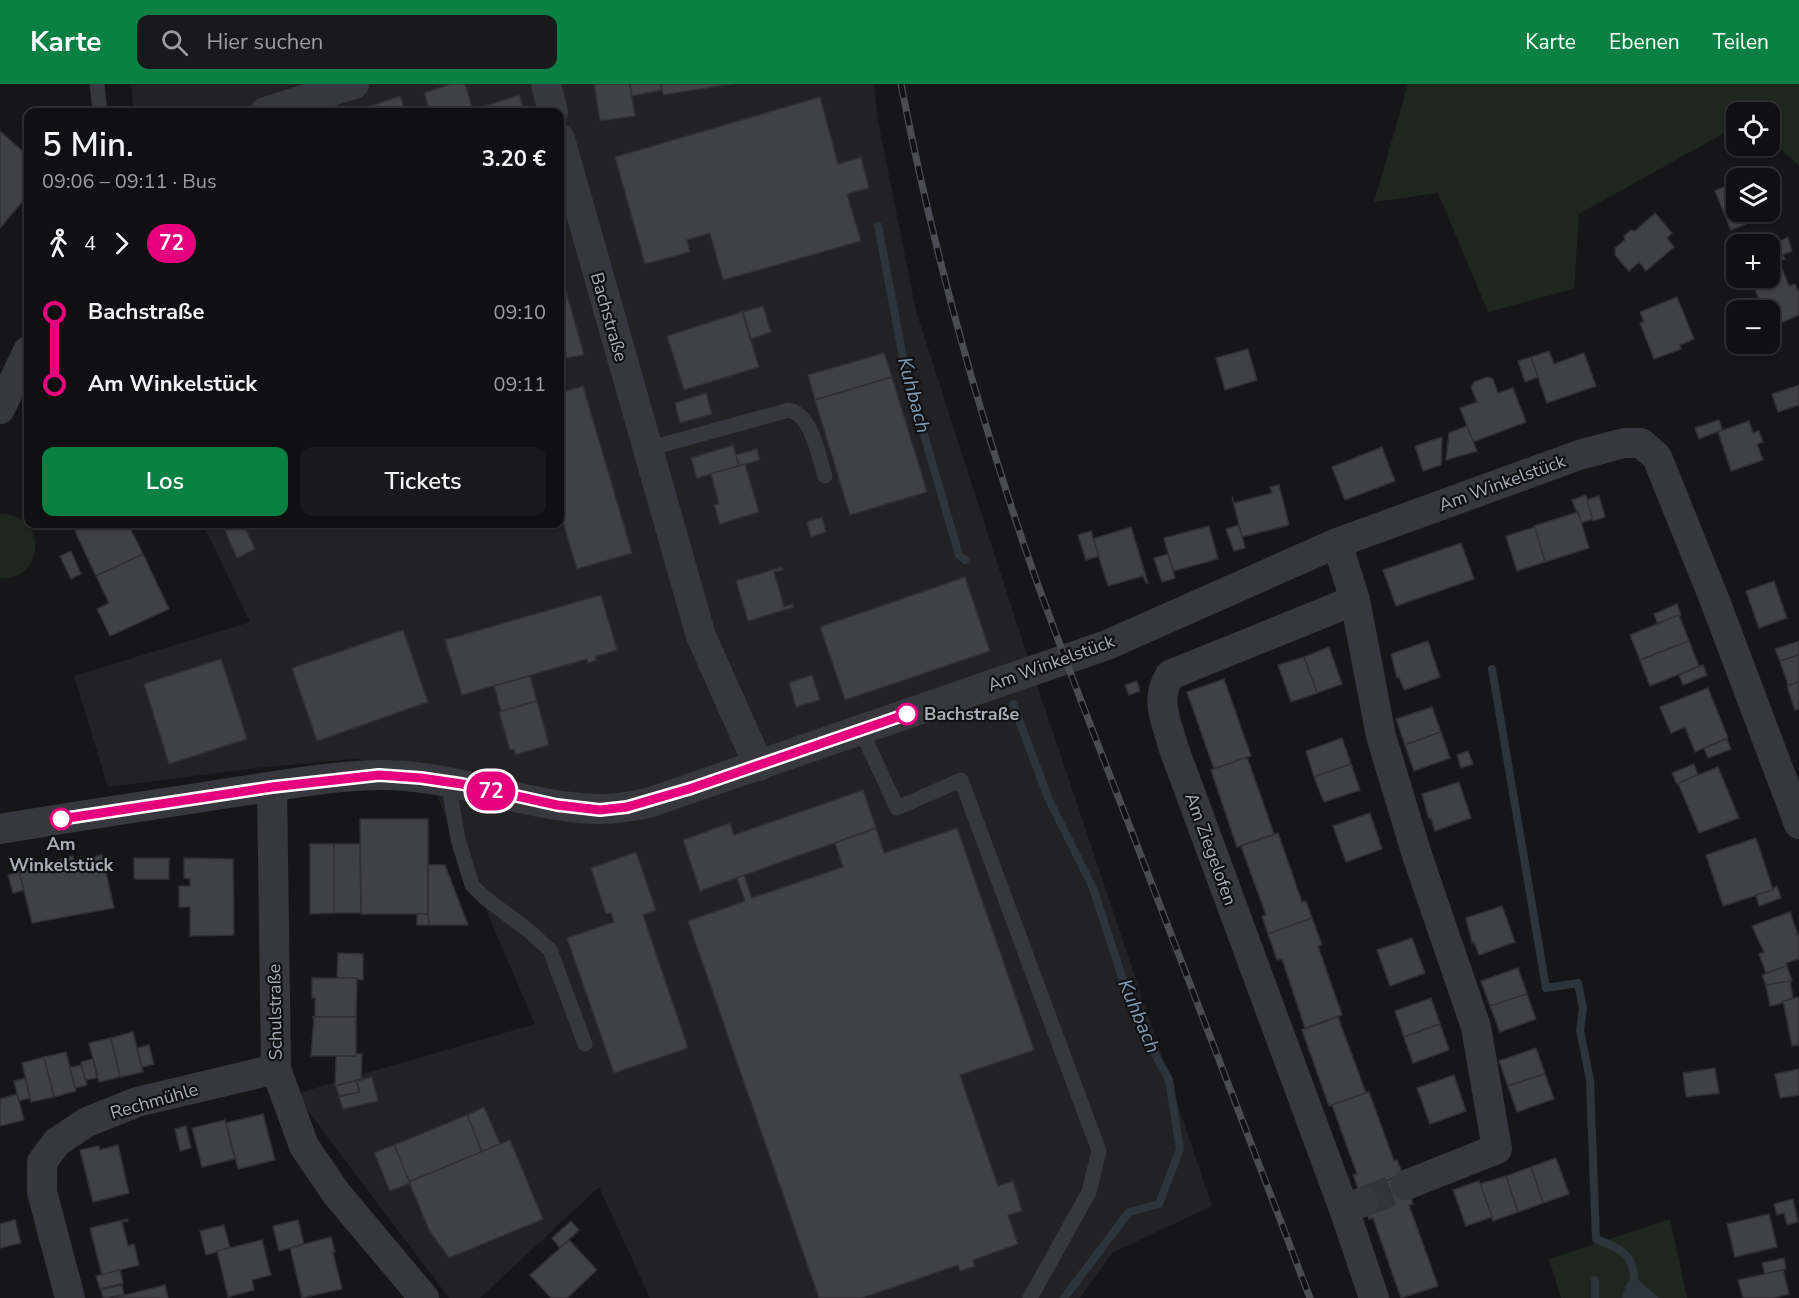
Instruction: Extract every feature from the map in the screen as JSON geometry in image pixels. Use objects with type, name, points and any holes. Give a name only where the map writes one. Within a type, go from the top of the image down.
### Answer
[{"type":"street","points":[[278,108],[354,84]]},
{"type":"street","points":[[546,84],[552,108]]},
{"type":"street","name":"Bachstraße","points":[[564,153],[701,636],[759,766]]},
{"type":"street","points":[[0,409],[16,361]]},
{"type":"street","name":"Am Winkelstück","points":[[0,829],[272,787],[379,775],[448,782],[557,805],[600,810],[648,803],[1107,645],[1337,543],[1579,455],[1624,443],[1641,443],[1657,457],[1715,601],[1799,824]]},
{"type":"street","points":[[1337,543],[1355,600],[1381,736],[1417,855],[1476,1027],[1497,1149],[1406,1185]]},
{"type":"street","name":"Am Ziegelofen","points":[[1355,600],[1170,675],[1163,686],[1161,700],[1178,760],[1353,1205],[1374,1298]]},
{"type":"street","name":"Schulstraße","points":[[272,787],[276,1069],[304,1146],[336,1193],[424,1298]]},
{"type":"street","name":"Rechmühle","points":[[70,1298],[42,1192],[42,1162],[57,1142],[87,1122],[137,1102],[276,1069]]},
{"type":"lane","points":[[97,84],[100,108]]},
{"type":"lane","points":[[647,449],[789,410],[796,412],[808,426],[825,476]]},
{"type":"lane","points":[[861,730],[897,808],[961,780],[1099,1151],[1089,1192],[1030,1298]]},
{"type":"lane","points":[[448,782],[458,839],[472,885],[550,950],[585,1044]]},
{"type":"shaded area","points":[[131,84],[874,84],[878,121],[916,311],[1026,652],[1212,1206],[1112,1253],[1080,1298],[650,1298],[599,1187],[480,1298],[449,1298],[295,1094],[535,1024],[425,768],[355,759],[256,768],[108,787],[74,676],[250,622],[205,528],[564,528],[564,108],[134,108]]},
{"type":"shaded area","points":[[1408,84],[1799,84],[1799,166],[1780,148],[1780,102],[1726,102],[1726,132],[1579,214],[1574,289],[1488,312],[1438,193],[1374,202]]},
{"type":"shaded area","points":[[0,514],[16,517],[24,522],[24,528],[29,528],[33,535],[35,547],[33,559],[26,570],[15,576],[0,578]]},
{"type":"shaded area","points":[[1670,1219],[1687,1298],[1561,1298],[1549,1259]]},
{"type":"shaded area","points":[[1634,1276],[1659,1298],[1622,1298],[1626,1285]]},
{"type":"building","points":[[451,84],[465,84],[472,108],[429,108],[424,93]]},
{"type":"building","points":[[594,84],[630,84],[635,116],[600,121]]},
{"type":"building","points":[[630,84],[661,84],[662,90],[632,96]]},
{"type":"building","points":[[661,84],[731,84],[663,95]]},
{"type":"building","points":[[519,95],[524,108],[479,108]]},
{"type":"building","points":[[400,96],[404,108],[365,108]]},
{"type":"building","points":[[820,97],[838,164],[861,157],[869,188],[847,194],[861,241],[723,280],[710,233],[687,240],[690,252],[645,264],[615,157]]},
{"type":"building","points":[[0,131],[24,152],[24,200],[0,228]]},
{"type":"building","points":[[1726,186],[1726,218],[1715,191]]},
{"type":"building","points":[[1655,213],[1672,233],[1667,238],[1674,247],[1646,271],[1639,262],[1629,271],[1615,255],[1615,248],[1625,240],[1624,236],[1631,230],[1635,231]]},
{"type":"building","points":[[1728,222],[1750,222],[1731,230]]},
{"type":"building","points":[[1788,237],[1792,251],[1780,256],[1780,241]]},
{"type":"building","points":[[1780,264],[1789,286],[1795,284],[1799,293],[1799,315],[1780,323],[1780,300],[1760,300],[1754,288],[1780,288]]},
{"type":"building","points":[[564,284],[584,355],[564,358]]},
{"type":"building","points":[[1677,297],[1694,339],[1680,345],[1681,349],[1654,359],[1640,323],[1644,322],[1640,312]]},
{"type":"building","points":[[763,306],[771,332],[751,339],[743,312]]},
{"type":"building","points":[[742,312],[759,367],[684,390],[667,336]]},
{"type":"building","points":[[1248,349],[1257,380],[1225,390],[1216,358]]},
{"type":"building","points":[[1549,351],[1554,364],[1584,353],[1596,386],[1547,403],[1531,357]]},
{"type":"building","points":[[884,353],[892,377],[815,400],[808,375]]},
{"type":"building","points":[[1531,357],[1538,377],[1525,382],[1518,361]]},
{"type":"building","points":[[892,377],[927,492],[850,515],[815,400]]},
{"type":"building","points":[[1488,377],[1493,379],[1498,393],[1513,388],[1526,422],[1473,442],[1460,408],[1477,402],[1471,387],[1474,382]]},
{"type":"building","points":[[1799,385],[1799,405],[1778,412],[1772,394]]},
{"type":"building","points":[[583,386],[632,553],[577,569],[564,525],[564,392]]},
{"type":"building","points":[[706,393],[712,414],[680,423],[675,403]]},
{"type":"building","points":[[1719,420],[1722,430],[1699,439],[1695,428]]},
{"type":"building","points":[[1749,421],[1753,433],[1759,431],[1763,442],[1757,444],[1763,460],[1731,471],[1718,432]]},
{"type":"building","points":[[1467,426],[1477,451],[1446,460],[1449,433]]},
{"type":"building","points":[[1442,437],[1441,465],[1423,471],[1415,446]]},
{"type":"building","points":[[733,445],[739,466],[697,478],[691,458]]},
{"type":"building","points":[[1382,447],[1395,481],[1345,500],[1332,467]]},
{"type":"building","points":[[757,449],[760,460],[739,466],[736,455]]},
{"type":"building","points":[[745,464],[759,512],[720,524],[714,505],[719,504],[711,474]]},
{"type":"building","points":[[1279,485],[1289,525],[1242,537],[1232,497],[1234,503],[1272,493],[1270,487]]},
{"type":"building","points":[[1586,495],[1593,519],[1581,523],[1572,500]]},
{"type":"building","points":[[1599,496],[1605,517],[1593,521],[1587,500]]},
{"type":"building","points":[[1578,512],[1589,548],[1545,562],[1534,526]]},
{"type":"building","points":[[822,517],[826,532],[811,537],[807,522]]},
{"type":"building","points":[[1239,525],[1245,548],[1234,551],[1226,529]]},
{"type":"building","points":[[1209,526],[1218,559],[1173,571],[1164,538]]},
{"type":"building","points":[[1131,527],[1148,583],[1143,576],[1108,586],[1093,539]]},
{"type":"building","points":[[1535,527],[1545,562],[1517,571],[1506,536]]},
{"type":"building","points":[[81,528],[130,528],[143,554],[96,576],[75,531]]},
{"type":"building","points":[[224,528],[245,528],[255,549],[237,558]]},
{"type":"building","points":[[1091,531],[1099,556],[1086,560],[1078,535]]},
{"type":"building","points":[[1461,543],[1474,579],[1396,606],[1383,570]]},
{"type":"building","points":[[71,551],[81,574],[71,579],[60,556]]},
{"type":"building","points":[[143,554],[169,609],[110,636],[97,609],[109,603],[96,576]]},
{"type":"building","points":[[1168,554],[1175,578],[1162,582],[1154,558]]},
{"type":"building","points":[[782,567],[783,570],[774,572],[784,607],[793,604],[794,607],[748,621],[736,581]]},
{"type":"building","points":[[965,577],[990,651],[845,700],[820,627]]},
{"type":"building","points":[[1774,581],[1787,618],[1759,628],[1746,591]]},
{"type":"building","points":[[601,595],[617,650],[595,657],[597,660],[588,663],[587,659],[462,695],[445,640]]},
{"type":"building","points":[[1677,604],[1681,615],[1658,624],[1654,614]]},
{"type":"building","points":[[1679,615],[1689,641],[1640,660],[1630,635]]},
{"type":"building","points":[[403,630],[428,702],[317,741],[292,668]]},
{"type":"building","points":[[1428,641],[1440,677],[1404,690],[1399,677],[1397,678],[1391,654]]},
{"type":"building","points":[[1689,641],[1699,666],[1650,686],[1640,660]]},
{"type":"building","points":[[1799,641],[1799,655],[1780,661],[1775,649]]},
{"type":"building","points":[[1329,647],[1342,684],[1317,693],[1304,657]]},
{"type":"building","points":[[1799,655],[1799,682],[1788,685],[1780,661]]},
{"type":"building","points":[[1304,657],[1317,693],[1291,702],[1278,665]]},
{"type":"building","points":[[221,659],[247,739],[169,764],[144,684]]},
{"type":"building","points":[[1703,665],[1707,675],[1683,685],[1679,675]]},
{"type":"building","points":[[812,675],[820,700],[796,707],[789,683]]},
{"type":"building","points":[[530,676],[537,701],[501,711],[494,686]]},
{"type":"building","points":[[1224,679],[1251,756],[1214,769],[1187,692]]},
{"type":"building","points":[[1137,681],[1140,691],[1129,695],[1125,685]]},
{"type":"building","points":[[1799,682],[1799,709],[1795,710],[1787,686]]},
{"type":"building","points":[[1708,688],[1728,738],[1695,752],[1685,727],[1671,733],[1660,707]]},
{"type":"building","points":[[537,701],[549,745],[515,755],[514,749],[510,750],[499,712]]},
{"type":"building","points":[[1432,707],[1441,732],[1405,745],[1396,719]]},
{"type":"building","points":[[1441,732],[1450,758],[1414,771],[1405,745]]},
{"type":"building","points":[[1342,738],[1351,764],[1314,777],[1306,751]]},
{"type":"building","points":[[1727,739],[1731,749],[1708,758],[1704,748]]},
{"type":"building","points":[[1468,751],[1473,764],[1461,768],[1457,755]]},
{"type":"building","points":[[1247,757],[1274,834],[1237,847],[1211,770]]},
{"type":"building","points":[[1351,764],[1360,790],[1324,802],[1314,777]]},
{"type":"building","points":[[1694,764],[1698,775],[1677,784],[1672,773]]},
{"type":"building","points":[[1718,767],[1739,818],[1699,833],[1678,783]]},
{"type":"building","points":[[1459,782],[1471,818],[1435,831],[1422,794]]},
{"type":"building","points":[[863,790],[876,828],[700,891],[683,840],[730,823],[734,835]]},
{"type":"building","points":[[1370,813],[1382,849],[1346,862],[1333,826]]},
{"type":"building","points":[[360,819],[428,819],[428,914],[361,914]]},
{"type":"building","points":[[876,828],[884,853],[957,828],[1034,1050],[960,1075],[998,1186],[1013,1181],[1022,1211],[1008,1215],[1018,1244],[973,1260],[975,1266],[960,1271],[958,1265],[862,1298],[819,1298],[688,921],[745,901],[737,878],[744,875],[752,898],[843,867],[835,843]]},
{"type":"building","points":[[1278,833],[1302,902],[1306,901],[1312,918],[1268,934],[1262,916],[1266,915],[1241,846]]},
{"type":"building","points":[[1756,838],[1773,890],[1723,906],[1706,855]]},
{"type":"building","points":[[310,844],[334,844],[334,913],[310,914]]},
{"type":"building","points":[[334,844],[360,844],[361,913],[334,913]]},
{"type":"building","points":[[636,852],[656,910],[643,915],[688,1048],[614,1073],[567,938],[614,922],[611,913],[606,914],[591,868]]},
{"type":"building","points":[[102,855],[114,908],[32,923],[19,871],[73,856],[74,862]]},
{"type":"building","points":[[134,858],[169,858],[169,879],[134,879]]},
{"type":"building","points":[[184,858],[233,859],[234,935],[190,936],[190,907],[179,907],[179,886],[190,886],[190,879],[184,878]]},
{"type":"building","points":[[428,865],[445,865],[468,925],[428,925]]},
{"type":"building","points":[[19,872],[24,890],[13,893],[8,875]]},
{"type":"building","points":[[1777,886],[1781,898],[1759,906],[1756,895],[1773,890]]},
{"type":"building","points":[[1502,906],[1515,942],[1479,955],[1474,942],[1472,943],[1466,918]]},
{"type":"building","points":[[1790,912],[1799,938],[1799,959],[1766,973],[1759,954],[1764,952],[1752,926]]},
{"type":"building","points":[[417,914],[428,914],[429,925],[417,925]]},
{"type":"building","points":[[1312,918],[1322,945],[1318,946],[1342,1015],[1305,1028],[1282,959],[1277,960],[1268,934]]},
{"type":"building","points":[[1412,938],[1425,973],[1390,986],[1377,950]]},
{"type":"building","points":[[338,953],[363,954],[363,980],[337,978]]},
{"type":"building","points":[[1787,966],[1792,981],[1766,985],[1762,975]]},
{"type":"building","points":[[1518,968],[1527,994],[1490,1006],[1481,981]]},
{"type":"building","points":[[312,978],[357,978],[356,1017],[312,1017],[315,1016],[315,998],[312,998]]},
{"type":"building","points":[[1790,981],[1793,998],[1770,1006],[1766,985]]},
{"type":"building","points":[[1527,994],[1536,1019],[1500,1032],[1490,1006]]},
{"type":"building","points":[[1799,997],[1799,1045],[1792,1046],[1783,1001]]},
{"type":"building","points":[[1431,998],[1440,1024],[1404,1037],[1395,1011]]},
{"type":"building","points":[[312,1017],[356,1017],[356,1056],[311,1056],[314,1018]]},
{"type":"building","points":[[1338,1017],[1366,1093],[1329,1106],[1302,1030]]},
{"type":"building","points":[[1440,1024],[1449,1050],[1413,1063],[1404,1037]]},
{"type":"building","points":[[133,1032],[143,1072],[120,1077],[111,1038]]},
{"type":"building","points":[[111,1038],[120,1077],[99,1082],[89,1043]]},
{"type":"building","points":[[149,1045],[154,1064],[142,1067],[137,1048]]},
{"type":"building","points":[[1536,1048],[1545,1074],[1508,1086],[1499,1061]]},
{"type":"building","points":[[66,1052],[76,1091],[54,1097],[44,1057]]},
{"type":"building","points":[[356,1054],[362,1054],[361,1079],[335,1086],[336,1056],[356,1056]]},
{"type":"building","points":[[44,1057],[54,1097],[31,1102],[22,1063]]},
{"type":"building","points":[[93,1059],[97,1078],[85,1080],[81,1062]]},
{"type":"building","points":[[81,1065],[87,1085],[75,1088],[70,1067]]},
{"type":"building","points":[[1715,1068],[1719,1093],[1686,1097],[1683,1073]]},
{"type":"building","points":[[1799,1069],[1799,1095],[1780,1098],[1775,1074]]},
{"type":"building","points":[[1545,1074],[1554,1099],[1517,1112],[1508,1086]]},
{"type":"building","points":[[1454,1075],[1466,1111],[1430,1124],[1417,1088]]},
{"type":"building","points":[[372,1077],[378,1101],[343,1109],[339,1097],[359,1092],[357,1081]]},
{"type":"building","points":[[25,1078],[30,1098],[19,1101],[14,1081]]},
{"type":"building","points":[[356,1081],[359,1092],[339,1096],[336,1086]]},
{"type":"building","points":[[1369,1092],[1394,1161],[1397,1160],[1403,1175],[1359,1190],[1353,1175],[1357,1174],[1332,1105]]},
{"type":"building","points":[[17,1094],[24,1120],[0,1126],[0,1099]]},
{"type":"building","points":[[484,1107],[500,1144],[482,1152],[467,1115]]},
{"type":"building","points":[[263,1114],[275,1160],[238,1169],[226,1123]]},
{"type":"building","points":[[467,1115],[482,1152],[409,1182],[394,1145]]},
{"type":"building","points":[[225,1120],[235,1159],[202,1167],[192,1128]]},
{"type":"building","points":[[186,1126],[191,1148],[180,1151],[175,1129]]},
{"type":"building","points":[[510,1140],[543,1219],[449,1258],[429,1230],[409,1182]]},
{"type":"building","points":[[118,1145],[129,1193],[93,1202],[80,1150],[99,1146],[100,1150]]},
{"type":"building","points":[[394,1145],[410,1183],[390,1191],[374,1153]]},
{"type":"building","points":[[1556,1158],[1569,1194],[1543,1203],[1531,1167]]},
{"type":"building","points":[[1531,1167],[1543,1203],[1518,1212],[1506,1176]]},
{"type":"building","points":[[1403,1175],[1413,1204],[1409,1205],[1438,1286],[1401,1298],[1373,1218],[1369,1219],[1359,1190]]},
{"type":"building","points":[[1506,1176],[1518,1212],[1493,1221],[1480,1184]]},
{"type":"building","points":[[1479,1181],[1492,1217],[1466,1226],[1453,1190]]},
{"type":"building","points":[[1793,1199],[1798,1222],[1787,1225],[1784,1213],[1777,1215],[1774,1204]]},
{"type":"building","points":[[1769,1214],[1777,1247],[1735,1257],[1727,1224]]},
{"type":"building","points":[[127,1219],[128,1221],[122,1222],[128,1246],[134,1244],[139,1265],[102,1275],[90,1228]]},
{"type":"building","points":[[15,1220],[21,1243],[0,1248],[0,1224]]},
{"type":"building","points":[[298,1220],[304,1244],[279,1251],[273,1226]]},
{"type":"building","points":[[571,1221],[579,1230],[560,1248],[552,1238]]},
{"type":"building","points":[[224,1225],[230,1248],[206,1255],[200,1231]]},
{"type":"building","points":[[331,1237],[342,1289],[302,1298],[290,1248]]},
{"type":"building","points":[[262,1240],[271,1275],[252,1280],[254,1290],[228,1297],[217,1251]]},
{"type":"building","points":[[569,1240],[597,1270],[567,1298],[551,1298],[530,1275]]},
{"type":"building","points":[[1784,1258],[1786,1269],[1765,1274],[1762,1263]]},
{"type":"building","points":[[120,1270],[123,1283],[100,1289],[96,1276]]},
{"type":"building","points":[[1783,1270],[1789,1294],[1774,1298],[1743,1298],[1738,1280]]},
{"type":"building","points":[[122,1285],[124,1295],[103,1298],[101,1290]]},
{"type":"building","points":[[165,1285],[168,1298],[114,1298],[153,1288]]},
{"type":"waterway","name":"Kuhbach","points":[[878,226],[906,373],[959,555],[965,560]]},
{"type":"waterway","points":[[1492,669],[1546,988],[1578,983],[1583,1008],[1580,1030],[1590,1080],[1596,1239],[1618,1249],[1629,1259],[1634,1274],[1635,1298]]},
{"type":"waterway","name":"Kuhbach","points":[[1013,704],[1049,800],[1093,888],[1135,1017],[1169,1080],[1180,1149],[1159,1204],[1129,1212],[1064,1298]]},
{"type":"waterway","points":[[1595,1280],[1595,1298]]},
{"type":"tunnel","points":[[1363,1202],[1406,1185]]},
{"type":"railway","points":[[901,84],[926,201],[955,316],[987,431],[1024,545],[1078,693],[1310,1298]]},
{"type":"bus line","name":"72","points":[[61,819],[272,787],[379,775],[462,784],[557,805],[600,810],[627,807],[648,803],[907,714]]},
{"type":"place","name":"Bachstraße","points":[[907,714]]},
{"type":"place","name":"Am Winkelstück","points":[[61,819]]}]
